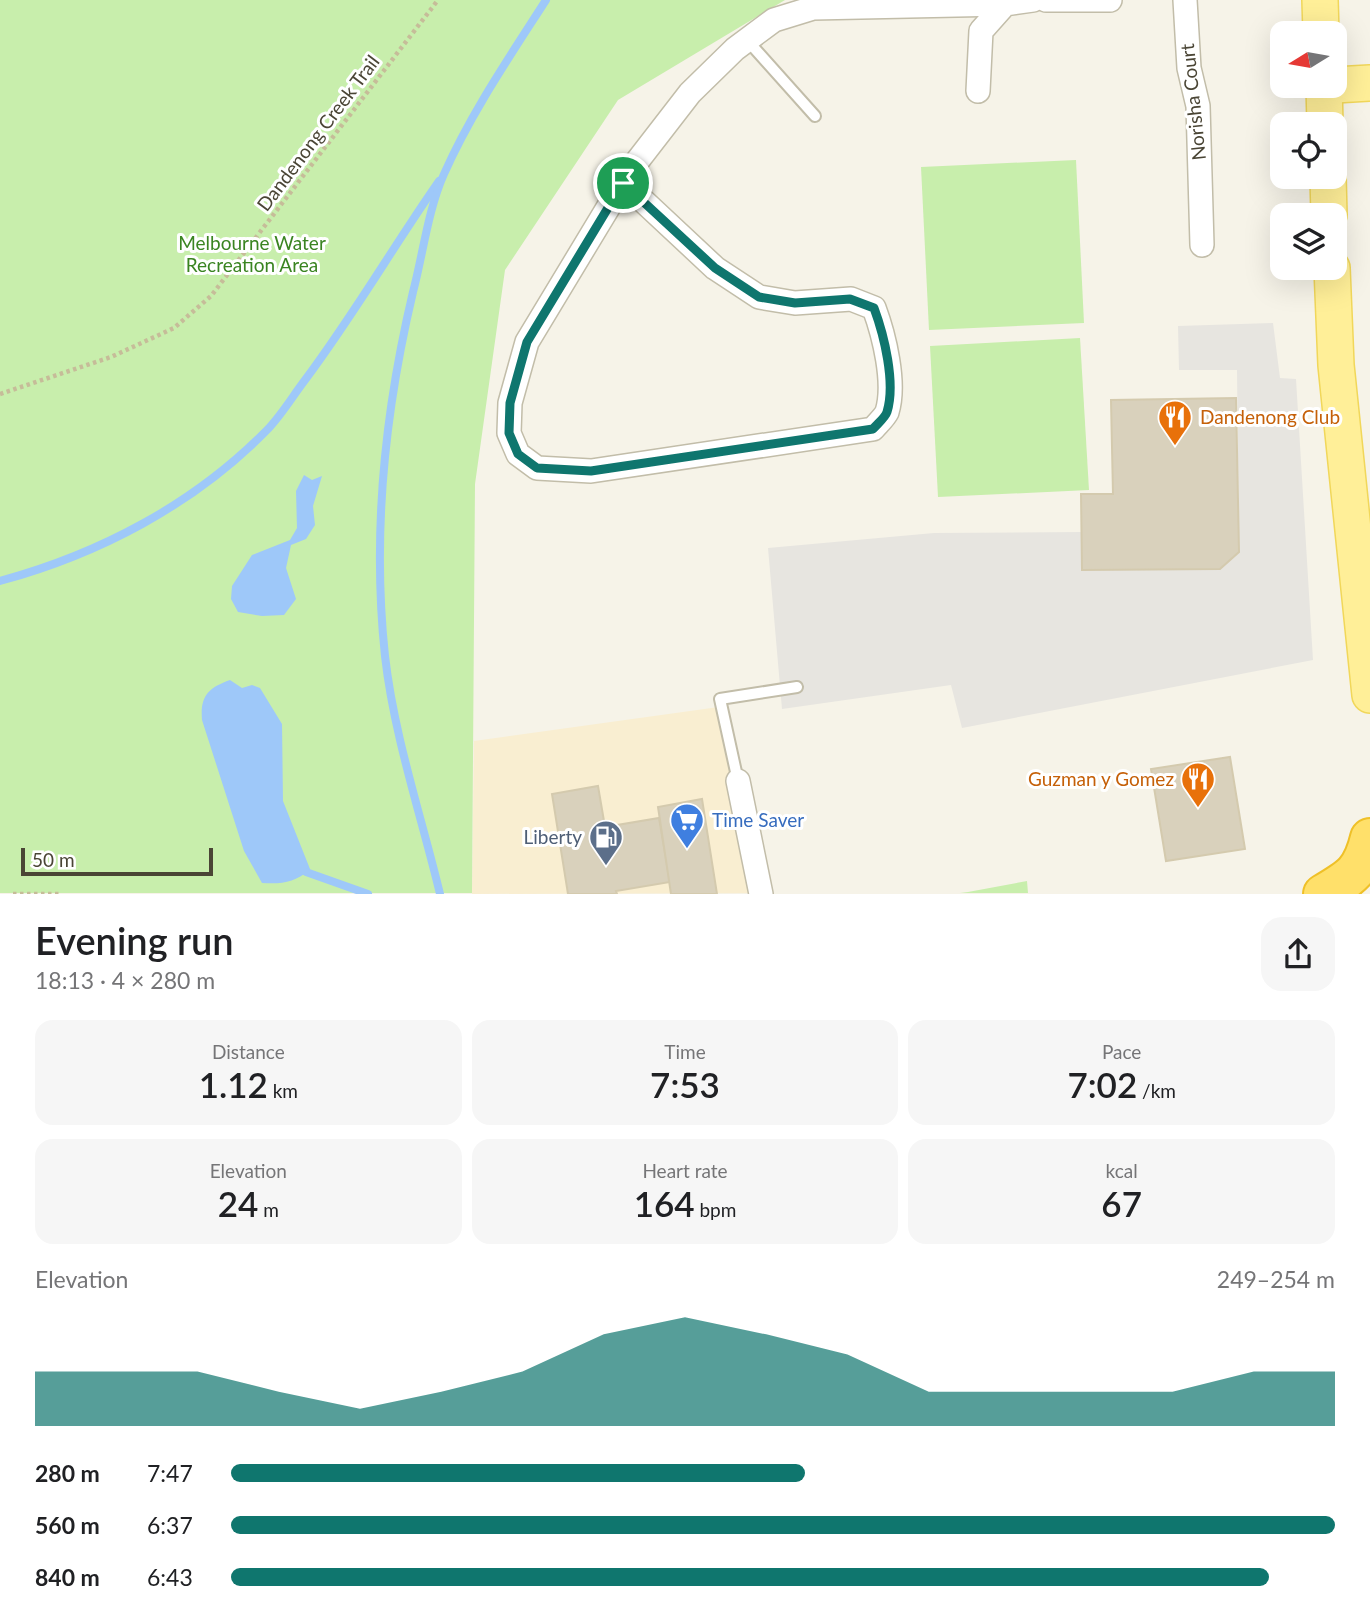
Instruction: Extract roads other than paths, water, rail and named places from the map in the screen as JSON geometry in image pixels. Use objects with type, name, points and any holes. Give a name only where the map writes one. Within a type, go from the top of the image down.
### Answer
[{"type":"highway","points":[[1323,894],[1351,876],[1364,862],[1370,838]]},
{"type":"main road","points":[[1320,0],[1321,21]]},
{"type":"main road","points":[[1348,84],[1370,83]]},
{"type":"main road","points":[[1332,280],[1336,365],[1370,695]]},
{"type":"street","points":[[623,183],[715,268],[759,297],[795,303],[850,299],[874,308],[886,338],[889,372],[887,412],[873,429],[591,471],[537,468],[518,454],[509,433],[510,403],[527,342],[623,183],[690,93],[747,40],[774,20],[813,8],[1005,4],[1033,0]]},
{"type":"street","points":[[1046,0],[1110,0]]},
{"type":"street","name":"Norisha Court","points":[[1185,0],[1189,68],[1198,106],[1202,246]]},
{"type":"street","points":[[978,92],[981,31],[1005,4]]},
{"type":"street","points":[[738,781],[761,894]]},
{"type":"lane","points":[[747,40],[815,116]]},
{"type":"lane","points":[[738,781],[720,699],[797,687]]},
{"type":"water","points":[[304,475],[312,480],[322,476],[313,506],[315,525],[306,539],[291,545],[286,568],[296,599],[284,615],[262,616],[238,612],[231,599],[232,586],[252,555],[290,540],[297,528],[296,491]]},
{"type":"water","points":[[230,680],[242,688],[252,685],[260,688],[282,724],[283,801],[310,869],[288,882],[262,883],[244,851],[202,720],[202,705],[207,694],[216,686]]},
{"type":"waterway","points":[[440,894],[401,746],[385,656],[380,564],[388,427],[403,337],[438,188],[479,107],[546,0]]},
{"type":"waterway","points":[[0,581],[73,557],[143,524],[208,482],[238,458],[277,419],[340,331],[439,181]]},
{"type":"waterway","points":[[306,872],[368,894]]},
{"type":"place","name":"Dandenong Club","points":[[1175,447]]},
{"type":"place","name":"Guzman y Gomez","points":[[1198,809]]},
{"type":"place","name":"Time Saver","points":[[687,850]]},
{"type":"place","name":"Liberty","points":[[606,867]]},
{"type":"park label","name":"Melbourne Water Recreation Area","points":[[252,254]]}]
